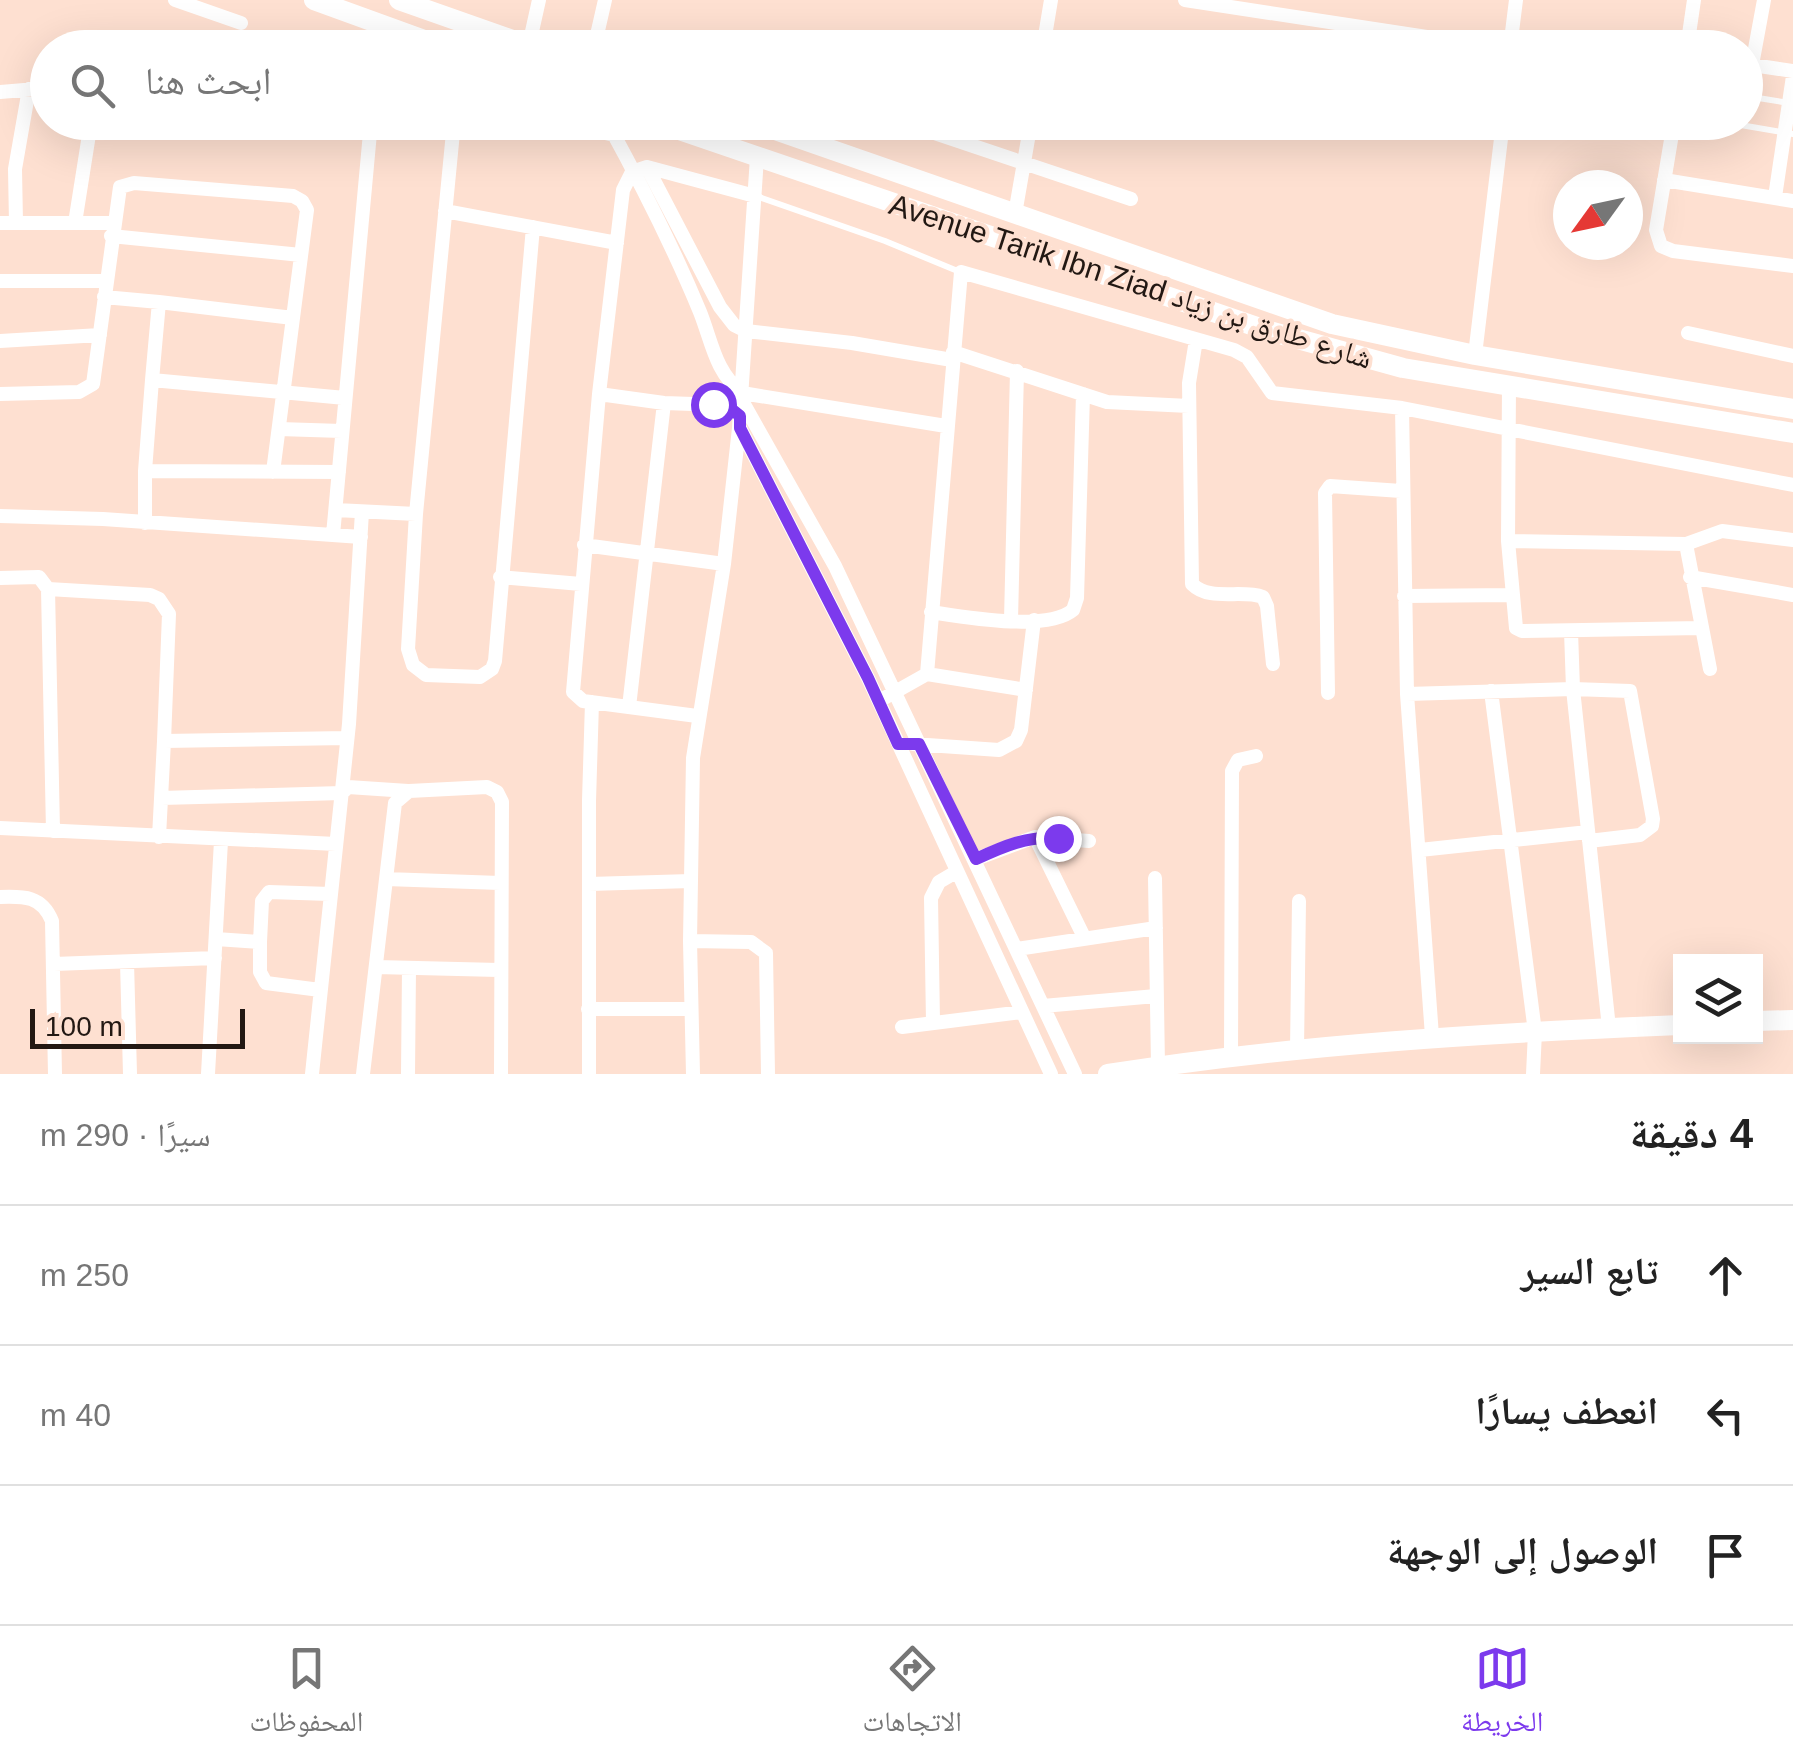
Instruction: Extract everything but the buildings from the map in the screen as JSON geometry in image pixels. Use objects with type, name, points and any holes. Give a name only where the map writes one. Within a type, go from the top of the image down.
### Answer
[{"type":"main road","points":[[314,0],[396,30]]},
{"type":"main road","points":[[412,2],[488,30]]},
{"type":"main road","name":"Avenue Tarik Ibn Ziad شارع طارق بن زياد","points":[[708,140],[1307,343],[1403,368],[1793,433]]},
{"type":"main road","points":[[745,140],[758,157],[782,152],[774,140]]},
{"type":"main road","name":"Avenue Tarik Ibn Ziad شارع طارق بن زياد","points":[[804,140],[1332,324],[1475,355],[1793,409]]},
{"type":"main road","points":[[1763,1021],[1793,1020]]},
{"type":"main road","points":[[1108,1074],[1231,1056],[1432,1036],[1673,1024]]},
{"type":"street","points":[[175,0],[241,23]]},
{"type":"street","points":[[534,30],[539,0]]},
{"type":"street","points":[[598,30],[605,0]]},
{"type":"street","points":[[1046,30],[1051,0]]},
{"type":"street","points":[[1185,0],[1381,30]]},
{"type":"street","points":[[1512,30],[1516,0]]},
{"type":"street","points":[[1690,30],[1694,0]]},
{"type":"street","points":[[1757,30],[1764,0]]},
{"type":"street","points":[[1763,67],[1793,74],[1789,133],[1775,197]]},
{"type":"street","points":[[0,92],[28,89],[8,223],[75,223],[301,255]]},
{"type":"street","points":[[75,223],[88,140]]},
{"type":"street","points":[[334,536],[370,140]]},
{"type":"street","points":[[452,140],[416,514],[408,649],[409,658],[426,675],[472,678],[492,668],[533,226]]},
{"type":"street","points":[[618,140],[640,169],[720,308],[734,325],[746,331],[952,356],[1017,371],[1084,394],[1140,405],[1190,406]]},
{"type":"street","points":[[952,140],[1131,199]]},
{"type":"street","points":[[1015,214],[1028,140]]},
{"type":"street","points":[[1475,355],[1501,140]]},
{"type":"street","points":[[1671,140],[1656,230],[1662,246],[1674,251],[1793,266]]},
{"type":"street","points":[[693,1074],[692,758],[724,564],[740,422],[758,157]]},
{"type":"street","points":[[640,169],[755,196]]},
{"type":"street","points":[[640,169],[623,190],[616,242],[572,686],[578,700],[698,716]]},
{"type":"street","points":[[640,169],[700,312],[719,368],[742,396],[835,566],[1075,1074]]},
{"type":"street","points":[[1664,180],[1793,201]]},
{"type":"street","points":[[0,394],[88,389],[94,379],[117,190],[129,183],[293,196],[307,210],[274,472]]},
{"type":"street","points":[[445,211],[616,242]]},
{"type":"street","points":[[927,674],[961,272],[1241,353],[1272,393],[1402,408],[1793,484]]},
{"type":"street","points":[[0,281],[106,281]]},
{"type":"street","points":[[104,297],[293,318]]},
{"type":"street","points":[[145,523],[145,470],[159,302]]},
{"type":"street","points":[[1688,334],[1793,356]]},
{"type":"street","points":[[0,341],[100,335]]},
{"type":"street","points":[[1196,340],[1190,406],[1192,584],[1205,593],[1263,597],[1273,664]]},
{"type":"street","points":[[1012,620],[1017,371]]},
{"type":"street","points":[[152,380],[345,398]]},
{"type":"street","points":[[1509,385],[1508,541],[1514,624],[1519,630],[1700,628]]},
{"type":"street","points":[[598,394],[722,406],[740,422],[878,701],[1051,1074]]},
{"type":"street","points":[[931,612],[988,622],[1069,614],[1076,604],[1084,394]]},
{"type":"street","points":[[742,396],[946,426]]},
{"type":"street","points":[[629,707],[664,403]]},
{"type":"street","points":[[1402,408],[1407,694],[1432,1036]]},
{"type":"street","points":[[279,429],[342,431]]},
{"type":"street","points":[[145,470],[339,472]]},
{"type":"street","points":[[1328,694],[1325,493],[1330,486],[1341,484],[1401,491]]},
{"type":"street","points":[[336,510],[416,514]]},
{"type":"street","points":[[312,1074],[347,738],[362,512]]},
{"type":"street","points":[[0,516],[361,537]]},
{"type":"street","points":[[1508,541],[1686,544],[1722,531],[1793,540]]},
{"type":"street","points":[[1686,544],[1710,669]]},
{"type":"street","points":[[584,546],[724,564]]},
{"type":"street","points":[[500,577],[581,584]]},
{"type":"street","points":[[1690,577],[1793,595]]},
{"type":"street","points":[[0,578],[39,578],[48,590],[53,831]]},
{"type":"street","points":[[48,590],[150,594],[166,608],[169,630],[159,837]]},
{"type":"street","points":[[1404,596],[1512,595]]},
{"type":"street","points":[[898,744],[999,750],[1012,746],[1021,730],[1034,620]]},
{"type":"street","points":[[1571,631],[1573,689],[1609,1028]]},
{"type":"street","points":[[878,701],[927,674],[1026,690]]},
{"type":"street","points":[[1491,691],[1535,1032],[1533,1074]]},
{"type":"street","points":[[1407,694],[1630,691],[1653,819],[1648,831],[1640,835],[1509,840],[1420,850]]},
{"type":"street","points":[[589,1074],[592,702]]},
{"type":"street","points":[[164,741],[347,738]]},
{"type":"street","points":[[1231,1056],[1232,771],[1238,760],[1256,756]]},
{"type":"street","points":[[161,798],[342,793],[348,787],[409,791],[487,787],[498,792],[502,802],[501,1074]]},
{"type":"street","points":[[363,1074],[396,803],[409,791]]},
{"type":"street","points":[[0,828],[336,844]]},
{"type":"street","points":[[976,859],[1035,836],[1089,841]]},
{"type":"street","points":[[1035,836],[1084,937]]},
{"type":"street","points":[[208,1074],[221,841]]},
{"type":"street","points":[[934,1022],[931,898],[939,882],[956,872]]},
{"type":"street","points":[[386,878],[500,883]]},
{"type":"street","points":[[1155,878],[1158,1066]]},
{"type":"street","points":[[588,884],[691,881]]},
{"type":"street","points":[[320,990],[266,983],[260,972],[262,901],[268,892],[330,894]]},
{"type":"street","points":[[0,898],[24,896],[41,903],[52,921],[55,1074]]},
{"type":"street","points":[[1297,1050],[1300,901]]},
{"type":"street","points":[[1017,949],[1156,928]]},
{"type":"street","points":[[216,938],[260,942]]},
{"type":"street","points":[[690,942],[751,942],[766,952],[768,1074]]},
{"type":"street","points":[[54,964],[215,958]]},
{"type":"street","points":[[126,962],[130,1074]]},
{"type":"street","points":[[376,967],[499,970]]},
{"type":"street","points":[[408,1074],[409,968]]},
{"type":"street","points":[[1043,1006],[1156,996]]},
{"type":"street","points":[[588,1009],[691,1009]]},
{"type":"street","points":[[902,1027],[1022,1012]]},
{"type":"lane","points":[[1763,99],[1791,104]]},
{"type":"lane","points":[[1763,129],[1789,133]]},
{"type":"lane","points":[[755,196],[961,272]]},
{"type":"route","points":[[713,404],[730,408],[740,416],[740,428],[898,744],[919,744],[976,859],[1035,836],[1058,838]]}]
